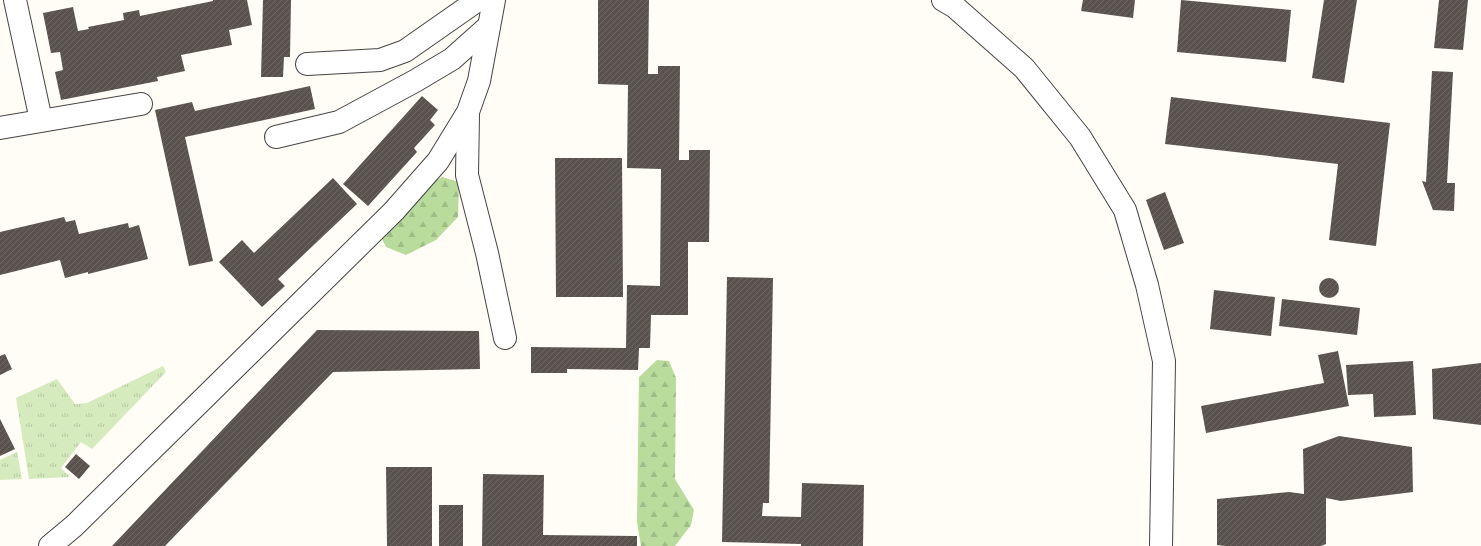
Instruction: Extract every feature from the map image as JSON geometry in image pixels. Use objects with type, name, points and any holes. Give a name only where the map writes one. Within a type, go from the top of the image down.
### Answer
[{"type":"street","points":[[15,0],[41,120]]},
{"type":"street","points":[[308,64],[380,60],[405,51],[478,0]]},
{"type":"street","points":[[50,546],[74,526],[394,211],[438,161],[468,112],[479,81],[494,0]]},
{"type":"street","points":[[944,0],[955,7],[1024,68],[1080,137],[1125,210],[1148,284],[1164,361],[1160,546]]},
{"type":"street","points":[[276,137],[338,122],[415,81],[452,59],[490,26]]},
{"type":"street","points":[[0,128],[141,104]]},
{"type":"street","points":[[468,112],[467,175],[487,253],[505,338]]},
{"type":"green space","points":[[442,177],[459,182],[458,217],[436,240],[406,255],[386,247],[380,235],[427,186]]},
{"type":"green space","points":[[657,360],[669,361],[676,378],[675,479],[694,510],[691,525],[675,546],[641,546],[637,522],[639,377]]},
{"type":"green space","points":[[163,366],[166,372],[92,449],[81,442],[61,468],[70,477],[29,479],[16,398],[57,379],[75,404],[87,403]]},
{"type":"green space","points":[[17,452],[22,479],[0,480],[0,460]]},
{"type":"building","points":[[213,0],[247,0],[252,25],[229,30],[232,45],[181,55],[185,71],[157,77],[158,81],[61,100],[55,72],[63,70],[60,52],[51,53],[43,13],[73,7],[78,31],[89,29],[88,27],[124,20],[123,13],[139,10],[140,16]]},
{"type":"building","points":[[263,0],[291,0],[290,57],[284,57],[283,77],[261,77]]},
{"type":"building","points":[[598,0],[649,0],[648,74],[658,74],[658,66],[680,66],[679,160],[689,160],[689,150],[710,150],[709,242],[688,242],[688,315],[651,315],[650,348],[639,348],[638,370],[567,369],[567,373],[531,373],[531,347],[626,348],[627,285],[660,286],[661,169],[627,168],[628,85],[598,84]]},
{"type":"building","points":[[1083,0],[1135,0],[1133,18],[1081,11]]},
{"type":"building","points":[[1181,0],[1291,10],[1286,62],[1177,52]]},
{"type":"building","points":[[1324,0],[1357,0],[1344,83],[1312,78]]},
{"type":"building","points":[[1439,0],[1468,0],[1463,50],[1434,48]]},
{"type":"building","points":[[1432,71],[1453,72],[1447,183],[1455,183],[1454,211],[1433,210],[1422,181],[1426,182]]},
{"type":"building","points":[[310,86],[315,109],[185,137],[213,261],[189,266],[155,110],[192,102],[195,111]]},
{"type":"building","points":[[422,96],[438,110],[430,120],[435,125],[414,148],[417,152],[368,206],[343,184]]},
{"type":"building","points":[[1171,97],[1390,123],[1376,246],[1329,240],[1338,164],[1165,144]]},
{"type":"building","points":[[555,158],[622,158],[623,297],[556,297]]},
{"type":"building","points":[[333,178],[357,204],[278,279],[285,286],[262,307],[219,262],[242,240],[254,253]]},
{"type":"building","points":[[1165,192],[1184,243],[1164,250],[1146,200]]},
{"type":"building","points":[[64,217],[66,222],[75,220],[79,234],[128,223],[129,228],[139,225],[148,259],[88,274],[88,272],[65,278],[60,260],[0,275],[0,232]]},
{"type":"building","points":[[727,277],[773,278],[769,503],[763,503],[762,516],[801,517],[802,483],[864,485],[863,546],[801,546],[801,544],[722,542]]},
{"type":"building","points":[[1329,278],[1336,281],[1339,288],[1336,295],[1329,298],[1322,295],[1319,288],[1322,281]]},
{"type":"building","points":[[1214,290],[1275,297],[1271,336],[1210,329]]},
{"type":"building","points":[[1282,299],[1360,308],[1357,335],[1279,326]]},
{"type":"building","points":[[317,330],[479,331],[480,369],[333,372],[165,546],[112,546]]},
{"type":"building","points":[[1338,351],[1349,406],[1206,433],[1201,406],[1324,383],[1318,355]]},
{"type":"building","points":[[5,354],[12,369],[0,375],[0,356]]},
{"type":"building","points":[[1413,361],[1416,415],[1374,417],[1373,394],[1348,395],[1346,365]]},
{"type":"building","points":[[1481,363],[1481,425],[1433,419],[1432,369]]},
{"type":"building","points":[[0,419],[15,449],[0,456]]},
{"type":"building","points":[[1339,436],[1412,447],[1413,492],[1341,501],[1326,498],[1326,544],[1321,546],[1217,545],[1217,499],[1289,492],[1304,494],[1303,449]]},
{"type":"building","points":[[76,454],[90,466],[79,479],[65,467]]},
{"type":"building","points":[[386,467],[432,467],[432,546],[387,546]]},
{"type":"building","points":[[483,474],[544,475],[543,535],[637,536],[637,546],[482,546]]},
{"type":"building","points":[[439,505],[463,505],[463,546],[439,546]]}]
